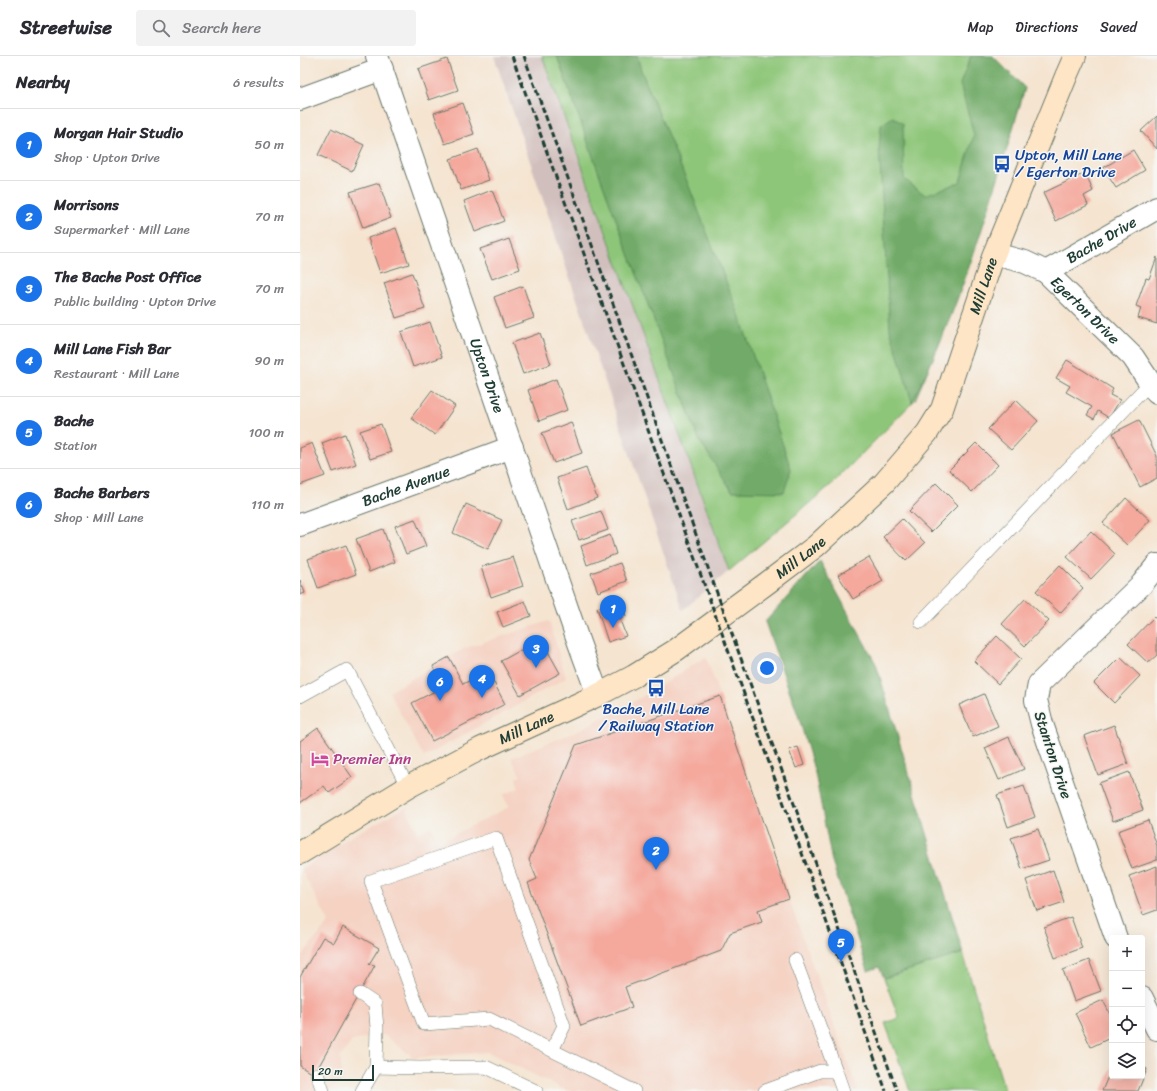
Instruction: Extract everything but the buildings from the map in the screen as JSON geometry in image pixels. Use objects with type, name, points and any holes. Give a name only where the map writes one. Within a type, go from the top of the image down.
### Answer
[{"type":"street","name":"Mill Lane","points":[[300,853],[408,787],[480,749],[598,695],[634,676],[676,650],[816,546],[884,483],[927,433],[942,409],[994,254],[1075,56]]},
{"type":"street","points":[[300,99],[379,62]]},
{"type":"street","name":"Upton Drive","points":[[379,62],[598,695]]},
{"type":"street","name":"Bache Drive","points":[[1046,272],[1157,208]]},
{"type":"street","name":"Egerton Drive","points":[[994,254],[1025,262],[1046,272],[1133,357],[1154,388]]},
{"type":"street","name":"Bache Avenue","points":[[300,525],[512,447]]},
{"type":"street","name":"Stanton Drive","points":[[1115,935],[1036,700],[1039,684],[1142,584],[1157,565]]},
{"type":"street","points":[[1145,1004],[1157,1029]]},
{"type":"lane","points":[[921,622],[1154,388]]},
{"type":"lane","points":[[300,696],[347,670],[408,787]]},
{"type":"lane","points":[[552,1050],[564,1026],[496,838],[371,881],[424,1024],[490,1019],[552,1050],[634,1091]]},
{"type":"lane","points":[[795,960],[843,1091]]},
{"type":"lane","points":[[360,994],[375,1004],[377,1028],[376,1067],[362,1091]]},
{"type":"lane","points":[[376,1067],[486,1067],[536,1091]]},
{"type":"lane","points":[[765,1091],[820,1071],[836,1071]]},
{"type":"lane","points":[[317,1074],[322,1091]]},
{"type":"shaded area","points":[[494,56],[542,56],[729,571],[683,610]]},
{"type":"shaded area","points":[[549,621],[566,678],[424,757],[389,692],[463,649]]},
{"type":"shaded area","points":[[706,657],[789,899],[858,1091],[567,1091],[488,1052],[414,1058],[384,1035],[352,1041],[340,1058],[343,1081],[330,1091],[300,1091],[300,958],[329,922],[301,869],[357,833],[406,807],[417,833],[431,827],[439,842],[509,807],[503,795],[519,788],[516,778],[521,776],[511,758],[577,731],[638,699]]},
{"type":"green space","points":[[542,56],[987,56],[1025,88],[965,278],[915,400],[832,484],[729,571]]},
{"type":"green space","points":[[557,56],[637,56],[641,70],[688,184],[741,320],[791,469],[784,492],[732,491],[699,440],[605,190]]},
{"type":"green space","points":[[971,56],[993,56],[1025,88],[1006,154],[963,284],[935,354],[912,402],[890,329],[879,148],[881,125],[893,117],[903,124],[904,179],[925,195],[960,182],[974,135],[960,84]]},
{"type":"green space","points":[[820,561],[876,664],[963,953],[884,978],[879,967],[868,971],[832,862],[815,773],[798,715],[765,622]]},
{"type":"green space","points":[[963,953],[1005,1091],[910,1091],[885,1023],[899,1018],[884,978]]},
{"type":"railway","points":[[512,56],[811,878],[886,1091]]},
{"type":"railway","points":[[524,56],[897,1091]]},
{"type":"place","name":"Upton, Mill Lane / Egerton Drive","points":[[1002,164]]},
{"type":"place","name":"Morgan Hair Studio","points":[[613,628]]},
{"type":"place","name":"The Bache Post Office","points":[[536,668]]},
{"type":"place","name":"Bache, Mill Lane / Railway Station","points":[[656,688]]},
{"type":"place","name":"Mill Lane Fish Bar","points":[[482,698]]},
{"type":"place","name":"Bache Barbers","points":[[440,701]]},
{"type":"place","name":"Premier Inn","points":[[320,759]]},
{"type":"place","name":"Morrisons","points":[[656,870]]},
{"type":"place","name":"Bache","points":[[841,962]]}]
